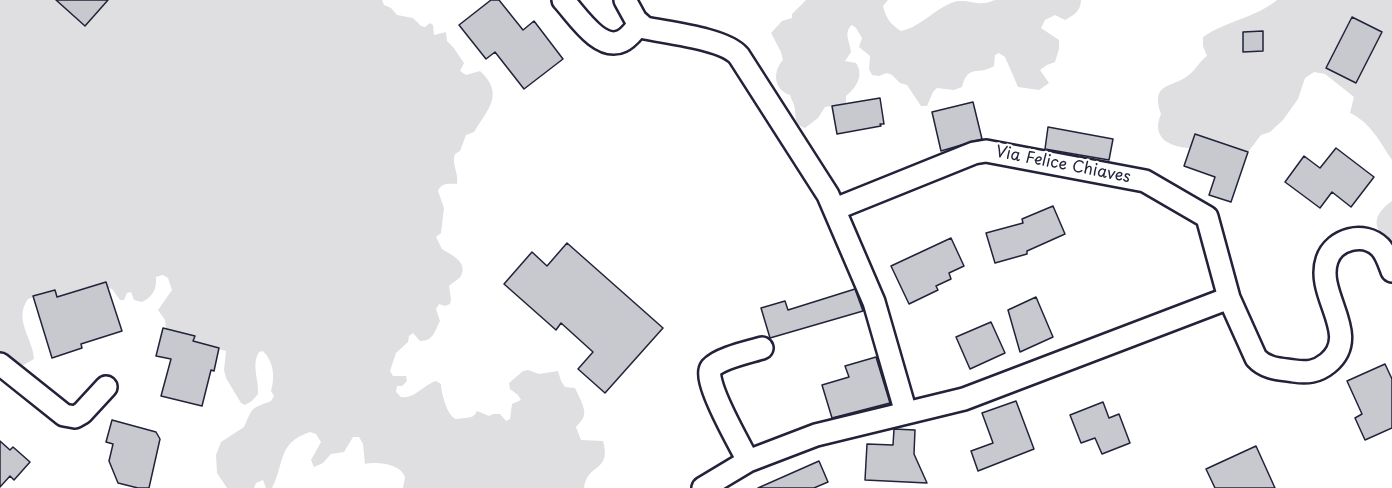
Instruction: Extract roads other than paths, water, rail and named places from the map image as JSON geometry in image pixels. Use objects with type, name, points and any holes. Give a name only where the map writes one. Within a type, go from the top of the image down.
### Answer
[{"type":"street","points":[[625,0],[639,25],[722,44],[734,50],[822,185],[835,209],[874,302],[906,413]]},
{"type":"street","points":[[556,2],[605,43],[613,44],[624,40],[639,25]]},
{"type":"street","name":"Via Felice Chiaves","points":[[835,209],[975,153],[986,151],[1145,181],[1206,217],[1229,298],[1256,358],[1262,365],[1286,370],[1311,372],[1322,368],[1332,360],[1342,340],[1340,326],[1326,287],[1325,273],[1327,260],[1332,250],[1340,242],[1360,238],[1372,241],[1380,247],[1392,271]]},
{"type":"street","points":[[703,488],[748,461],[816,435],[964,399],[1229,298]]},
{"type":"street","points":[[748,461],[716,396],[709,375],[710,369],[720,362],[762,348]]},
{"type":"street","points":[[0,364],[64,415],[75,417],[82,413],[106,387]]}]
